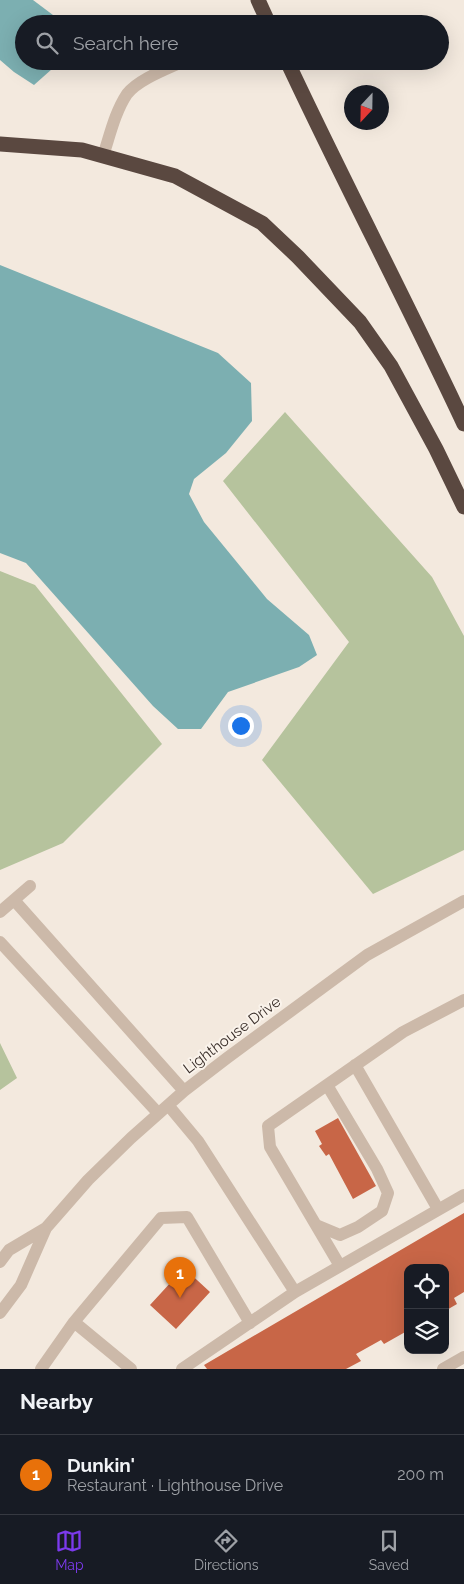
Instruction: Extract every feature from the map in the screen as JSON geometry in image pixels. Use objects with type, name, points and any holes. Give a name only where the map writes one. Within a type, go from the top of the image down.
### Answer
[{"type":"highway","points":[[258,0],[264,15]]},
{"type":"highway","points":[[290,70],[327,147],[428,346],[464,424]]},
{"type":"highway","points":[[0,144],[82,150],[175,176],[262,223],[298,257],[360,322],[391,366],[436,449],[464,507]]},
{"type":"street","points":[[103,156],[118,112],[128,93],[150,77],[165,70]]},
{"type":"street","points":[[0,912],[30,886]]},
{"type":"street","points":[[14,900],[184,1091]]},
{"type":"street","name":"Lighthouse Drive","points":[[0,1313],[21,1286],[46,1228],[88,1180],[163,1109],[270,1026],[367,955],[464,901]]},
{"type":"street","points":[[0,942],[163,1109],[196,1138],[295,1292]]},
{"type":"street","points":[[340,1266],[270,1147],[268,1126],[403,1032],[464,1000]]},
{"type":"street","points":[[355,1065],[438,1209]]},
{"type":"street","points":[[316,1226],[340,1235],[358,1227],[382,1211],[388,1193],[377,1169],[327,1085]]},
{"type":"street","points":[[182,1369],[295,1292],[464,1194]]},
{"type":"street","points":[[41,1369],[74,1322],[161,1218],[187,1217],[250,1322]]},
{"type":"street","name":"Lighthouse Drive","points":[[0,1262],[9,1250],[46,1228]]},
{"type":"street","points":[[74,1322],[131,1369]]},
{"type":"street","points":[[443,1369],[464,1357]]},
{"type":"green space","points":[[285,412],[432,577],[464,636],[464,850],[373,894],[262,760],[349,642],[223,481]]},
{"type":"green space","points":[[0,571],[35,585],[162,744],[63,843],[0,870]]},
{"type":"green space","points":[[0,1043],[17,1078],[0,1090]]},
{"type":"water","points":[[0,0],[33,0],[53,15],[15,15],[15,70],[51,70],[34,85],[0,60]]},
{"type":"water","points":[[0,265],[218,353],[251,383],[252,421],[226,453],[194,479],[189,494],[204,522],[267,599],[309,635],[317,655],[299,667],[228,692],[201,729],[178,729],[153,706],[26,563],[0,553]]},
{"type":"building","points":[[338,1118],[376,1186],[353,1199],[329,1154],[326,1156],[319,1146],[322,1144],[315,1131]]},
{"type":"building","points":[[464,1213],[464,1292],[454,1298],[457,1304],[449,1309],[449,1264],[404,1264],[404,1333],[384,1344],[381,1340],[356,1354],[361,1361],[346,1369],[207,1369],[204,1365]]},
{"type":"building","points":[[184,1268],[210,1292],[176,1329],[150,1305]]},
{"type":"place","name":"Dunkin'","points":[[180,1298]]}]
